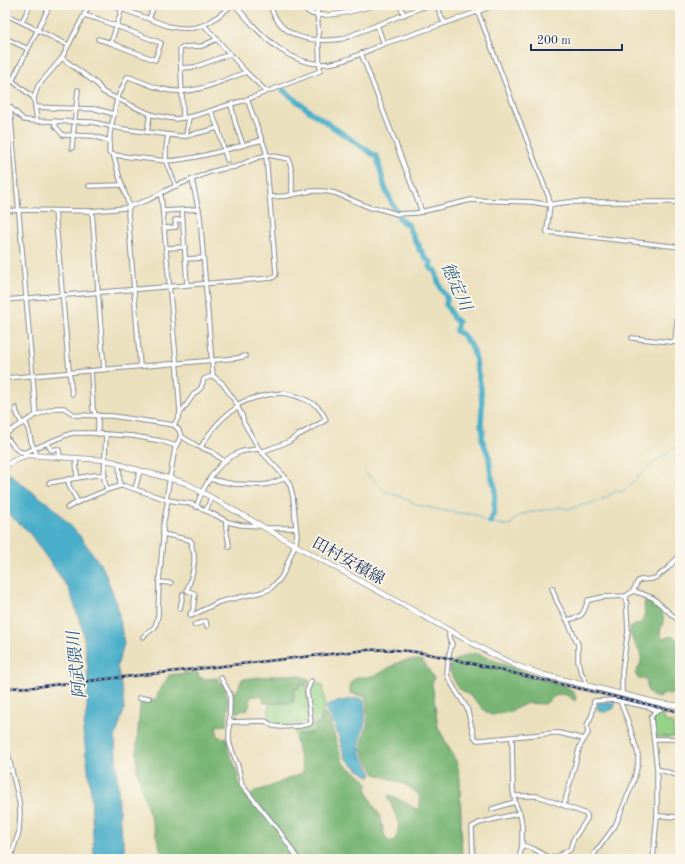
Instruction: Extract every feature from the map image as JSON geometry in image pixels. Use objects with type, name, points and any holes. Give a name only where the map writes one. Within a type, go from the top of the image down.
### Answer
[{"type":"main road","name":"田村安積線","points":[[7,465],[24,456],[105,460],[186,483],[492,654],[517,666],[586,686],[680,706]]},
{"type":"street","points":[[22,22],[30,5]]},
{"type":"street","points":[[12,81],[50,5]]},
{"type":"street","points":[[37,121],[34,98],[38,86],[62,58],[89,5]]},
{"type":"street","points":[[111,5],[123,7],[168,26],[189,29],[204,25],[214,20],[232,5]]},
{"type":"street","points":[[149,19],[154,5]]},
{"type":"street","points":[[235,5],[259,33],[279,50],[301,60],[319,64],[338,62],[384,44],[495,5]]},
{"type":"street","points":[[270,5],[279,23],[289,32],[299,37],[318,41],[342,39],[432,5]]},
{"type":"street","points":[[299,5],[311,14],[344,13],[376,5]]},
{"type":"street","points":[[62,58],[97,84],[103,92],[116,99],[150,114],[176,119],[189,117],[247,99],[320,71],[317,5]]},
{"type":"street","points":[[354,5],[354,11]]},
{"type":"street","points":[[400,5],[404,15]]},
{"type":"street","points":[[437,5],[442,19],[446,23]]},
{"type":"street","points":[[111,43],[123,7]]},
{"type":"street","points":[[478,12],[549,198],[550,205],[547,230],[549,233],[680,247]]},
{"type":"street","points":[[84,15],[160,43],[155,60],[98,39]]},
{"type":"street","points":[[11,17],[68,45]]},
{"type":"street","points":[[204,25],[246,72],[266,91]]},
{"type":"street","points":[[377,25],[384,44]]},
{"type":"street","points":[[5,38],[28,50]]},
{"type":"street","points":[[183,118],[180,49],[182,47],[202,46],[217,39]]},
{"type":"street","points":[[361,53],[422,212]]},
{"type":"street","points":[[181,68],[194,67],[230,54]]},
{"type":"street","points":[[246,72],[204,88],[182,91],[162,89],[126,77],[116,99],[109,152],[110,154],[114,155],[166,161],[181,160],[262,140]]},
{"type":"street","points":[[5,75],[34,98]]},
{"type":"street","points":[[72,148],[78,90]]},
{"type":"street","points":[[5,300],[272,278],[275,276],[276,273],[266,151],[247,99]]},
{"type":"street","points":[[231,104],[235,122],[243,145]]},
{"type":"street","points":[[36,415],[10,107],[24,120],[92,122],[112,127],[168,135],[186,136],[218,128]]},
{"type":"street","points":[[35,107],[96,109],[114,114]]},
{"type":"street","points":[[212,111],[227,160]]},
{"type":"street","points":[[147,132],[150,114]]},
{"type":"street","points":[[186,136],[189,117]]},
{"type":"street","points":[[55,121],[55,126],[63,136],[92,136],[110,141]]},
{"type":"street","points":[[168,135],[166,161],[176,186]]},
{"type":"street","points":[[114,155],[129,206],[128,214],[140,366]]},
{"type":"street","points":[[5,211],[92,211],[129,206],[148,200],[176,186],[210,172],[235,167],[266,155],[289,158],[292,175],[292,195]]},
{"type":"street","points":[[163,534],[189,540],[192,543],[191,547],[194,554],[193,567],[187,590],[195,595],[191,615],[219,602],[270,589],[282,577],[295,545],[297,536],[290,484],[260,451],[244,423],[238,406],[222,383],[213,376],[199,209],[192,180]]},
{"type":"street","points":[[90,186],[122,185]]},
{"type":"street","points":[[270,197],[292,195],[311,191],[324,191],[336,193],[371,208],[377,208],[394,214],[422,212],[470,200],[532,202],[550,205],[569,202],[680,202]]},
{"type":"street","points":[[161,194],[167,248],[180,413]]},
{"type":"street","points":[[163,211],[199,209]]},
{"type":"street","points":[[182,210],[187,284]]},
{"type":"street","points":[[55,211],[72,394]]},
{"type":"street","points":[[92,211],[104,370]]},
{"type":"street","points":[[165,228],[176,228],[175,220],[183,220]]},
{"type":"street","points":[[167,248],[185,247]]},
{"type":"street","points":[[186,259],[203,258]]},
{"type":"street","points":[[674,342],[680,291]]},
{"type":"street","points":[[632,338],[680,343]]},
{"type":"street","points":[[5,378],[176,364],[246,356]]},
{"type":"street","points":[[90,371],[94,410],[97,415],[98,434]]},
{"type":"street","points":[[174,425],[180,413],[200,388],[204,379],[213,376]]},
{"type":"street","points":[[196,507],[209,479],[216,470],[235,454],[260,451],[288,442],[326,420],[325,416],[314,403],[287,393],[270,394],[250,398],[245,400],[218,423],[201,447]]},
{"type":"street","points":[[16,408],[16,411],[28,427],[36,456]]},
{"type":"street","points":[[5,434],[36,415],[58,408],[64,408],[75,415],[116,416],[174,425],[180,432],[181,436],[212,452],[225,462]]},
{"type":"street","points":[[8,439],[18,451],[24,453],[70,434],[79,433],[136,436],[161,441],[176,446]]},
{"type":"street","points":[[106,434],[104,479],[107,490]]},
{"type":"street","points":[[143,637],[155,627],[157,619],[163,526],[169,479],[176,446],[181,436]]},
{"type":"street","points":[[47,443],[50,450],[59,450],[60,458]]},
{"type":"street","points":[[76,459],[77,478]]},
{"type":"street","points":[[119,463],[120,486]]},
{"type":"street","points":[[135,489],[140,470]]},
{"type":"street","points":[[49,483],[95,475],[105,475]]},
{"type":"street","points":[[209,479],[234,484],[261,485],[269,484],[285,477]]},
{"type":"street","points":[[68,479],[69,486],[78,502]]},
{"type":"street","points":[[67,508],[107,490],[125,486],[167,500],[186,503],[226,521],[241,525],[296,528]]},
{"type":"street","points":[[206,511],[211,498]]},
{"type":"street","points":[[226,521],[225,529],[229,547]]},
{"type":"street","points":[[567,620],[581,617],[588,600],[603,597],[626,596],[633,591],[638,581],[657,577],[680,556]]},
{"type":"street","points":[[159,582],[171,583]]},
{"type":"street","points":[[552,588],[557,602],[578,644],[578,662],[581,672],[585,678],[586,686]]},
{"type":"street","points":[[633,591],[653,598],[680,622]]},
{"type":"street","points":[[180,609],[183,594]]},
{"type":"street","points":[[622,694],[622,671],[628,631],[626,596]]},
{"type":"street","points":[[194,625],[206,622],[207,626]]},
{"type":"street","points":[[449,630],[449,638],[452,644],[448,658],[448,675],[454,688],[467,708],[474,736],[477,740],[559,733],[584,739]]},
{"type":"street","points":[[221,678],[229,692],[230,745],[238,766],[242,785],[280,832],[298,859]]},
{"type":"street","points":[[229,722],[265,721],[273,726],[281,727],[310,724],[311,721],[307,691],[311,680]]},
{"type":"street","points":[[139,698],[149,698]]},
{"type":"street","points":[[564,805],[580,746],[588,733],[587,725],[592,715],[594,700],[620,701],[649,707],[657,711]]},
{"type":"street","points":[[599,859],[594,856],[594,854],[615,826],[633,783],[639,761],[629,724],[620,701]]},
{"type":"street","points":[[653,859],[657,816],[657,769],[651,717],[653,713],[662,709],[666,706],[666,704]]},
{"type":"street","points":[[512,737],[513,790],[515,802],[520,813],[522,827],[520,859]]},
{"type":"street","points":[[654,739],[680,739]]},
{"type":"street","points":[[5,741],[19,801],[20,823],[17,839],[10,859]]},
{"type":"street","points":[[657,769],[680,776]]},
{"type":"street","points":[[5,772],[12,770]]},
{"type":"street","points":[[514,796],[538,796],[587,815],[587,820],[573,840],[570,850],[560,856],[545,856],[534,849],[522,846]]},
{"type":"street","points":[[492,809],[515,802]]},
{"type":"street","points":[[473,859],[472,827],[479,823],[520,813]]},
{"type":"street","points":[[657,816],[680,817]]},
{"type":"green space","points":[[646,599],[653,602],[657,606],[663,616],[660,631],[662,639],[671,636],[677,639],[680,638],[680,693],[662,695],[660,698],[650,694],[648,692],[646,679],[639,679],[635,674],[641,664],[641,658],[639,650],[630,633],[630,628],[636,624],[642,623]]},
{"type":"green space","points":[[475,653],[565,686],[573,691],[576,698],[575,701],[566,695],[560,694],[553,697],[545,704],[527,703],[509,712],[491,715],[485,711],[472,697],[457,686],[449,669],[456,660]]},
{"type":"green space","points":[[409,660],[422,660],[434,678],[432,683],[438,727],[457,763],[460,779],[462,859],[162,859],[161,851],[140,783],[137,769],[137,743],[140,704],[142,701],[156,700],[159,690],[169,675],[194,672],[198,673],[199,677],[204,679],[217,678],[225,690],[228,700],[227,725],[216,726],[218,737],[227,738],[228,749],[235,766],[241,789],[248,798],[256,791],[302,773],[303,770],[295,738],[298,735],[313,733],[315,729],[314,726],[320,724],[322,714],[325,713],[329,718],[343,763],[365,779],[368,784],[366,788],[373,805],[380,816],[385,837],[389,841],[394,841],[397,836],[399,824],[388,796],[389,795],[414,808],[419,809],[420,798],[416,792],[406,785],[375,774],[368,763],[362,748],[367,723],[366,699],[364,696],[350,693],[350,683],[357,677],[377,675],[397,663]]},
{"type":"green space","points":[[281,675],[299,675],[310,680],[310,682],[307,684],[299,684],[298,688],[293,689],[293,702],[264,703],[262,695],[250,697],[249,707],[246,711],[240,710],[239,712],[233,712],[233,693],[239,687],[242,679]]},
{"type":"green space","points":[[312,683],[319,683],[323,686],[325,704],[320,722],[314,724],[309,695],[309,687]]},
{"type":"green space","points":[[300,685],[307,685],[306,689],[310,722],[279,725],[269,721],[269,704],[294,702],[294,690],[300,688]]},
{"type":"green space","points":[[661,712],[665,721],[673,723],[674,737],[655,736],[653,717],[655,714]]},
{"type":"green space","points":[[312,725],[312,732],[295,735],[293,727]]},
{"type":"water","points":[[5,469],[19,482],[53,507],[79,535],[103,568],[117,604],[124,644],[117,666],[123,695],[124,710],[115,738],[120,825],[125,859],[94,859],[91,792],[83,731],[87,709],[88,670],[83,631],[69,589],[28,531],[5,511]]},
{"type":"water","points":[[357,698],[364,701],[365,720],[360,741],[360,750],[362,757],[371,772],[372,775],[370,777],[345,758],[332,719],[325,709],[332,703]]},
{"type":"water","points":[[598,702],[610,702],[615,703],[615,705],[613,709],[602,712],[597,708]]},
{"type":"waterway","name":"徳定川","points":[[283,90],[311,112],[377,157],[385,188],[398,212],[399,218],[404,223],[408,224],[416,243],[419,245],[419,250],[422,251],[425,258],[431,262],[430,266],[432,269],[436,271],[441,289],[447,298],[446,305],[453,318],[458,322],[456,331],[463,335],[471,345],[476,360],[481,388],[482,439],[489,457],[491,475],[495,487],[494,512],[490,522]]},
{"type":"waterway","points":[[679,339],[680,334]]},
{"type":"waterway","points":[[364,472],[386,492],[403,497],[418,505],[439,510],[476,515],[485,521],[508,525],[511,524],[518,516],[527,513],[561,507],[568,509],[590,504],[607,497],[612,493],[619,491],[621,492],[657,460],[680,444]]},
{"type":"railway","points":[[5,688],[34,687],[367,650],[398,650],[448,658],[680,712]]},
{"type":"water label","name":"阿武隈川","points":[[76,665]]}]
